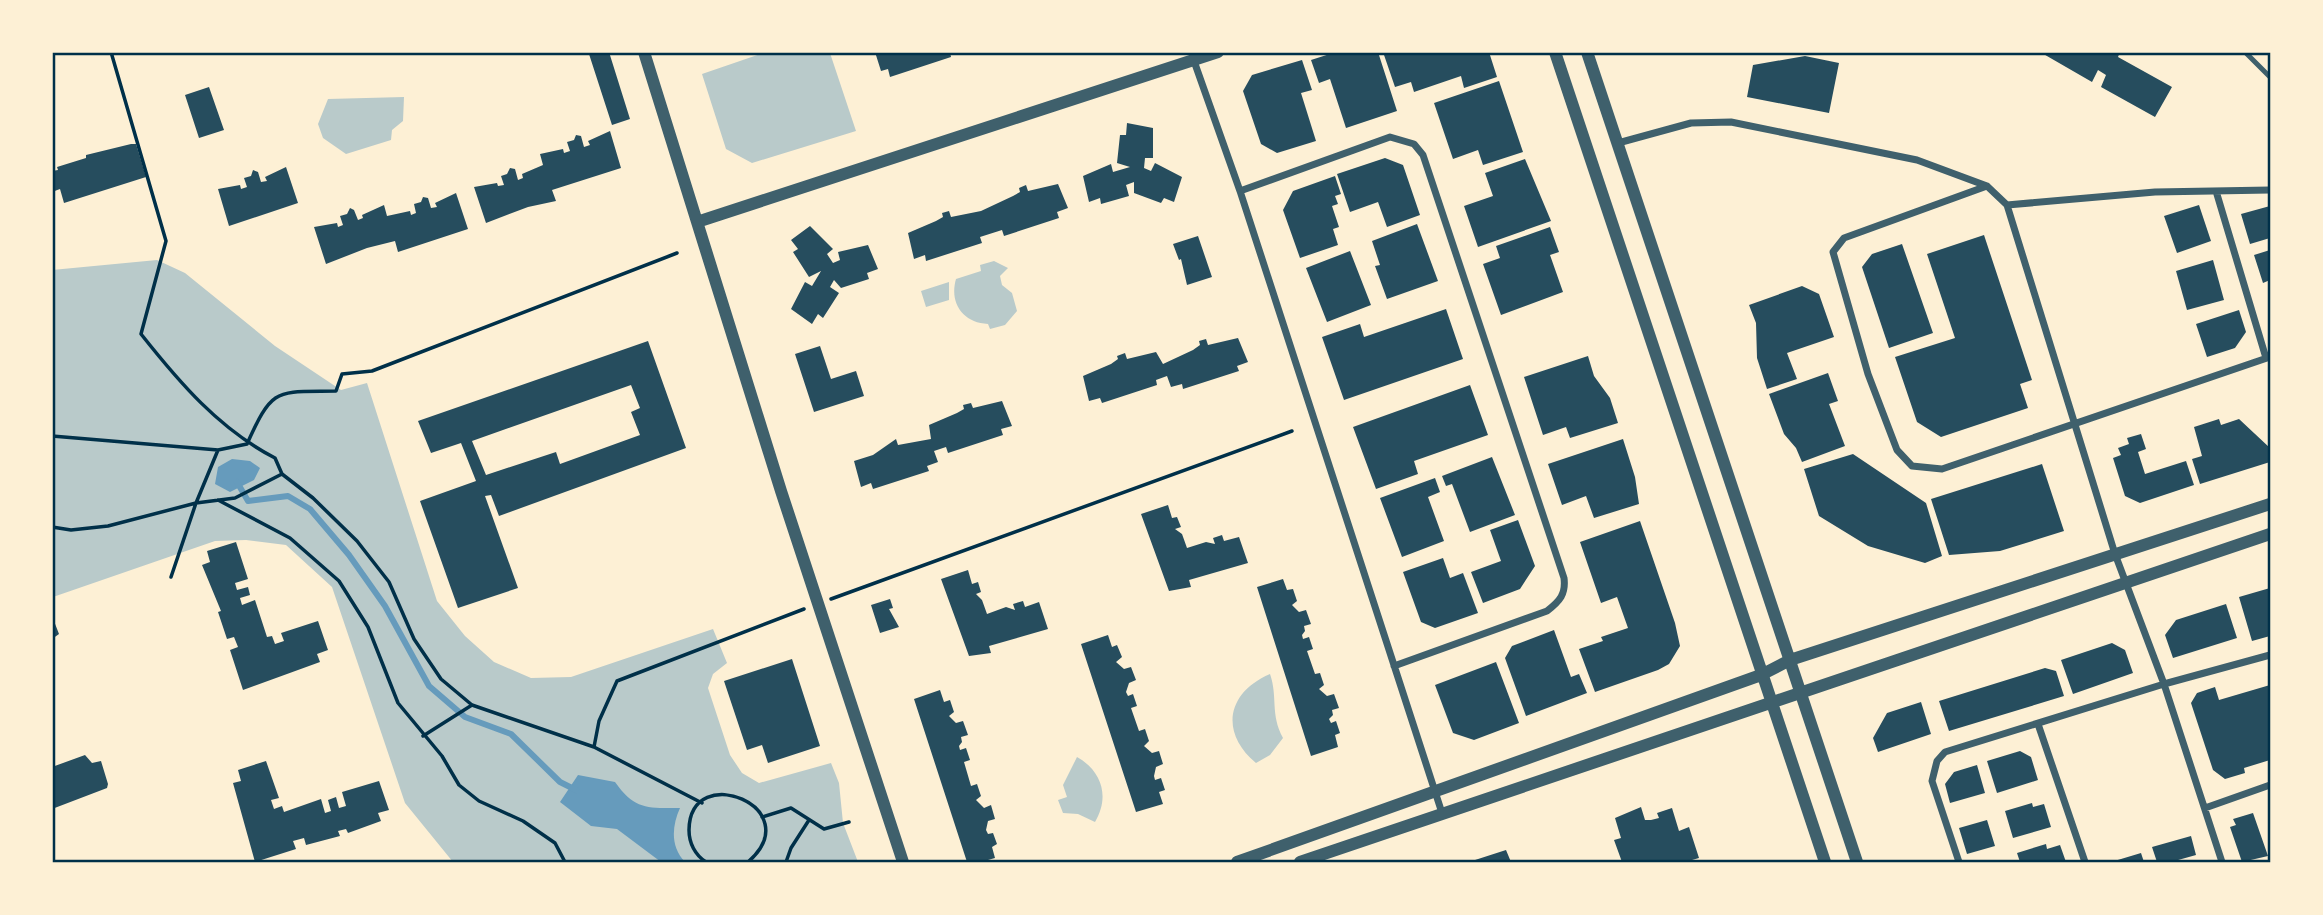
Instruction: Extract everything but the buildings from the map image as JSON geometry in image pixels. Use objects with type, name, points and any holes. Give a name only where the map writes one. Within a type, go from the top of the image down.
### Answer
[{"type":"street","points":[[644,52],[903,863]]},
{"type":"street","points":[[697,222],[1218,52]]},
{"type":"street","points":[[1555,52],[1825,863]]},
{"type":"street","points":[[1587,52],[1857,863]]},
{"type":"street","points":[[1194,61],[1240,191],[1442,813]]},
{"type":"street","points":[[1618,143],[1691,123],[1731,122],[1917,160],[1987,186],[2007,205],[2115,554],[2164,684],[2222,863]]},
{"type":"street","points":[[1240,191],[1390,137],[1402,139],[1418,149],[1423,155],[1564,578],[1565,590],[1559,602],[1547,611],[1394,666]]},
{"type":"street","points":[[1987,186],[1854,234],[1837,244],[1834,263],[1868,374],[1897,450],[1912,466],[1923,469],[1942,469],[2268,357],[2216,191]]},
{"type":"street","points":[[2007,205],[2155,192],[2270,190]]},
{"type":"street","points":[[1237,863],[1434,790],[1761,675],[1790,660],[2270,504]]},
{"type":"street","points":[[1300,863],[2270,534]]},
{"type":"street","points":[[1959,863],[1932,781],[1937,761],[1945,752],[2270,654]]},
{"type":"street","points":[[2038,724],[2084,863]]},
{"type":"street","points":[[2205,808],[2270,785]]},
{"type":"lane","points":[[2245,52],[2270,77]]},
{"type":"path","points":[[111,52],[166,241],[141,334],[186,391],[247,443],[275,457],[282,474],[313,498],[357,541],[389,582],[414,639],[441,678],[472,705],[594,747],[702,803]]},
{"type":"path","points":[[247,443],[264,407],[282,392],[336,390],[342,374],[372,371],[677,253]]},
{"type":"path","points":[[868,585],[1292,431]]},
{"type":"path","points":[[52,436],[218,450],[247,443]]},
{"type":"path","points":[[171,577],[196,503],[218,450]]},
{"type":"path","points":[[52,527],[71,530],[108,526],[196,503],[235,498],[282,474]]},
{"type":"path","points":[[218,500],[290,538],[338,581],[368,627],[398,703],[442,756],[459,785],[479,801],[523,821],[555,843],[565,863]]},
{"type":"path","points":[[594,747],[599,721],[617,681],[760,625]]},
{"type":"path","points":[[423,736],[472,705]]},
{"type":"path","points":[[706,863],[694,849],[689,837],[690,824],[702,803],[712,796],[736,794],[756,807],[762,817],[764,841],[758,853],[748,863]]},
{"type":"path","points":[[762,817],[791,808],[824,829],[849,822]]},
{"type":"path","points":[[786,863],[791,848],[809,820]]},
{"type":"shaded area","points":[[766,52],[830,53],[856,131],[752,163],[726,149],[702,74]]},
{"type":"shaded area","points":[[404,97],[403,121],[392,130],[391,140],[346,154],[323,138],[318,124],[328,99]]},
{"type":"shaded area","points":[[157,260],[185,273],[275,346],[341,390],[367,383],[437,601],[465,636],[494,662],[531,678],[571,677],[713,629],[727,663],[713,674],[708,688],[730,755],[742,773],[759,783],[831,763],[839,783],[843,823],[858,862],[453,862],[405,803],[332,587],[286,545],[246,540],[215,541],[53,597],[52,270]]},
{"type":"shaded area","points":[[994,261],[1008,268],[1000,276],[1002,285],[1012,293],[1017,311],[1005,325],[990,329],[988,324],[965,316],[956,304],[954,288],[956,279],[981,271],[980,265]]},
{"type":"shaded area","points":[[949,282],[949,300],[926,307],[921,291]]},
{"type":"shaded area","points":[[1270,674],[1275,713],[1283,738],[1270,755],[1256,763],[1237,739],[1233,714],[1244,692]]},
{"type":"shaded area","points":[[1077,757],[1098,777],[1101,785],[1102,803],[1095,822],[1078,814],[1063,813],[1058,800],[1067,797],[1063,785]]},
{"type":"water","points":[[232,459],[250,461],[260,468],[254,480],[230,492],[215,484],[218,467]]},
{"type":"water","points":[[578,775],[615,782],[629,798],[643,806],[680,808],[674,836],[677,849],[685,862],[661,862],[617,829],[591,826],[560,802]]},
{"type":"waterway","points":[[237,482],[248,501],[288,496],[310,509],[349,555],[385,606],[429,686],[465,717],[511,734],[560,782],[576,790]]}]
